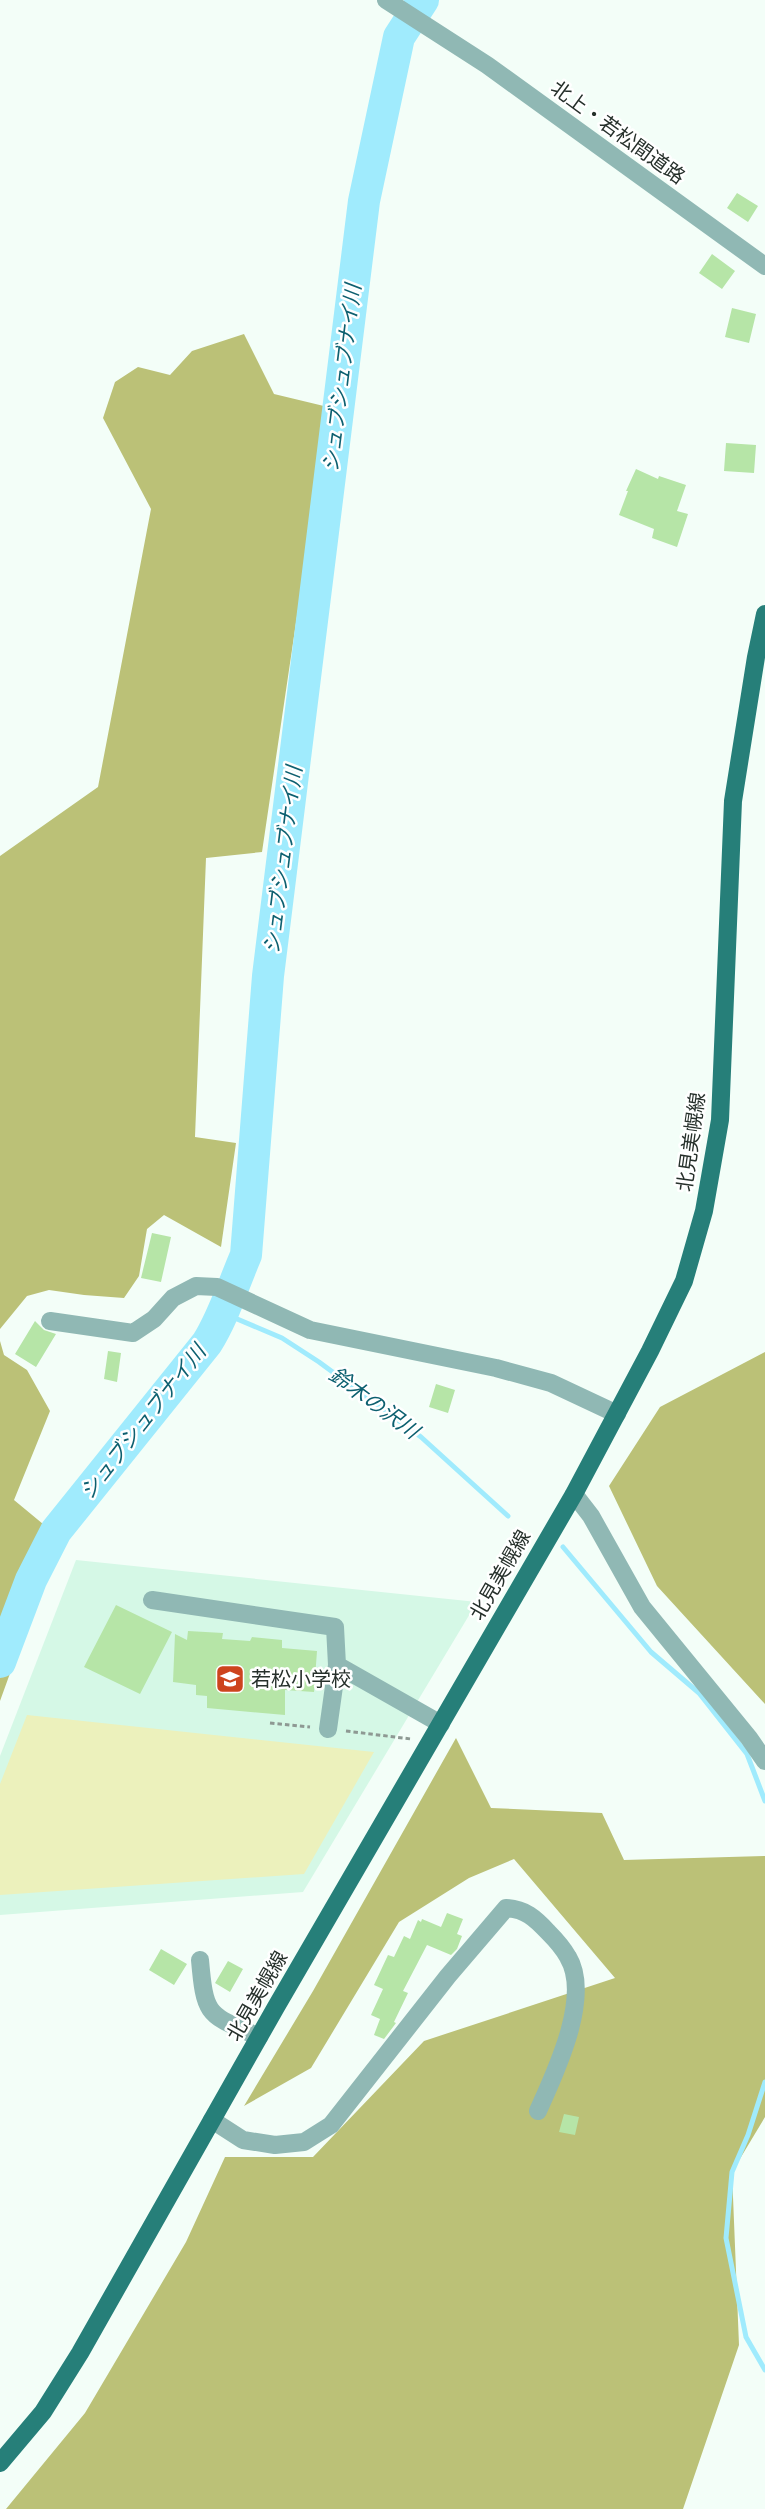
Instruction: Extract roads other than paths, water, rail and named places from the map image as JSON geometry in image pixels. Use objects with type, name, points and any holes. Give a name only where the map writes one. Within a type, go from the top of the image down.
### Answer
[{"type":"main road","name":"北見美幌線","points":[[0,2463],[43,2412],[81,2353],[259,2037],[574,1494],[684,1281],[704,1211],[720,1120],[733,801],[765,614]]},
{"type":"street","name":"北上・若松間道路","points":[[391,4],[443,35],[765,266]]},
{"type":"street","points":[[50,1322],[133,1333],[154,1319],[173,1298],[196,1286],[217,1287],[310,1330],[496,1368],[551,1383],[616,1414]]},
{"type":"street","points":[[574,1494],[591,1516],[642,1607],[749,1738],[765,1761]]},
{"type":"street","points":[[152,1600],[335,1627],[337,1665],[328,1729]]},
{"type":"street","points":[[337,1665],[441,1724]]},
{"type":"street","points":[[212,2120],[243,2140],[275,2145],[304,2142],[331,2125],[448,1976],[506,1908],[520,1909],[537,1920],[569,1958],[574,1974],[572,2024],[561,2061],[538,2111]]},
{"type":"street","points":[[201,1960],[205,2002],[210,2011],[226,2022],[259,2037]]},
{"type":"waterway","name":"シュブシュブナイ川","points":[[0,1662],[31,1580],[56,1531],[207,1343],[246,1255],[268,976],[364,201],[399,37],[423,0]]},
{"type":"waterway","name":"鈴木の沢川","points":[[223,1313],[282,1338],[319,1362],[421,1437],[508,1516]]},
{"type":"waterway","name":"鈴木の沢川","points":[[563,1547],[651,1652],[699,1693],[747,1754],[765,1801]]},
{"type":"waterway","name":"鈴木の沢川","points":[[765,2082],[748,2135],[732,2172],[726,2238],[746,2337],[765,2370]]},
{"type":"place","name":"若松小学校","points":[[230,1679]]}]
